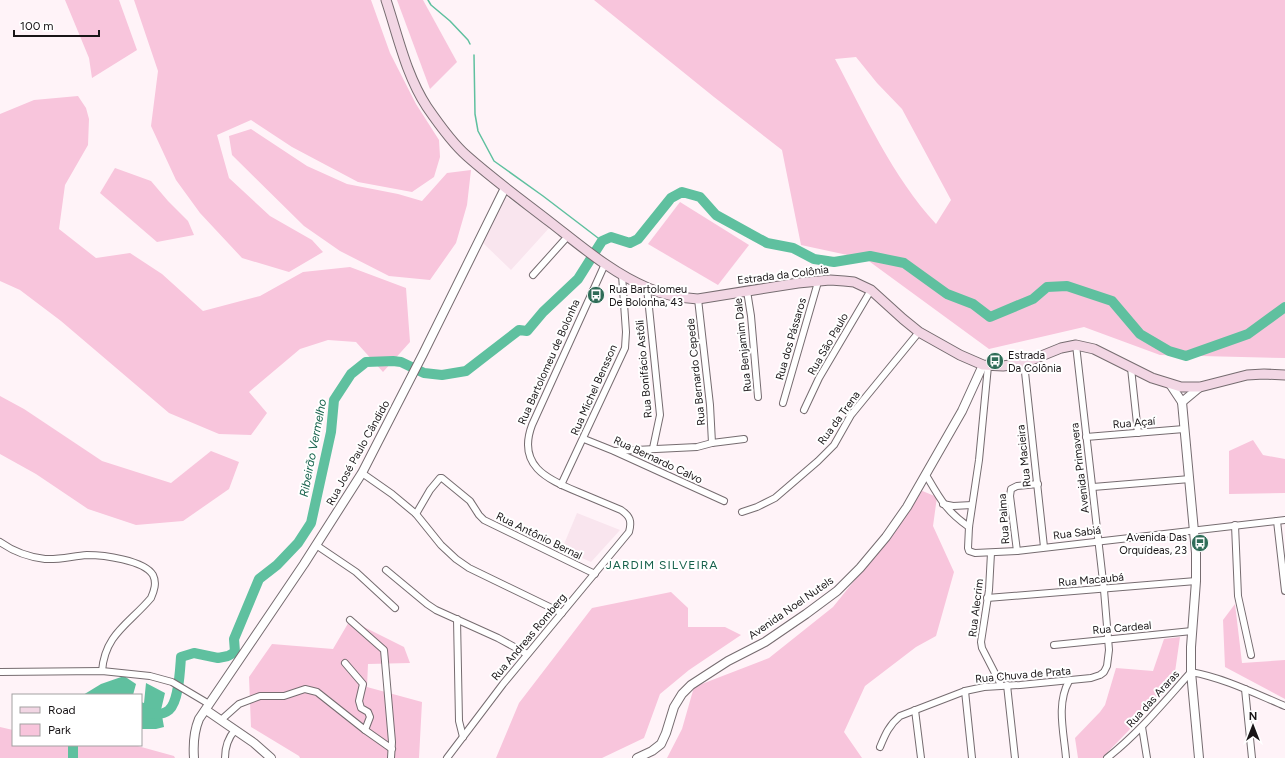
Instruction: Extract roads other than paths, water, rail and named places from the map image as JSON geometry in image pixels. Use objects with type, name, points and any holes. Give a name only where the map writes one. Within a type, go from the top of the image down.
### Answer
[{"type":"main road","name":"Estrada da Colônia","points":[[386,0],[412,80],[428,108],[466,156],[595,257],[622,275],[647,288],[660,293],[682,298],[698,299],[798,283],[854,282],[871,290],[919,332],[954,352],[986,366],[1003,366],[1024,363],[1061,348],[1076,345],[1094,349],[1152,378],[1181,387],[1200,387],[1247,375],[1285,374]]},
{"type":"street","name":"Rua José Paulo Cândido","points":[[194,758],[196,728],[199,718],[208,707],[316,545],[362,473],[505,188]]},
{"type":"street","points":[[533,275],[568,236]]},
{"type":"street","name":"Rua Bartolomeu de Bolonha","points":[[605,264],[529,433],[528,450],[535,467],[544,475],[561,485],[628,514],[631,521],[630,532]]},
{"type":"street","name":"Rua Michel Bensson","points":[[561,485],[626,348],[622,275]]},
{"type":"street","name":"Rua dos Pássaros","points":[[784,402],[818,282]]},
{"type":"street","name":"Rua Bonifácio Astôli","points":[[647,288],[660,415],[653,448]]},
{"type":"street","name":"Rua São Paulo","points":[[804,410],[819,378],[871,290]]},
{"type":"street","name":"Rua Benjamim Dale","points":[[747,291],[752,323],[758,397]]},
{"type":"street","name":"Rua Bernardo Cepede","points":[[698,299],[709,397],[712,443]]},
{"type":"street","name":"Rua da Trena","points":[[742,512],[776,498],[834,445],[851,415],[919,332]]},
{"type":"street","name":"Avenida Primavera","points":[[1076,345],[1104,590],[1108,661]]},
{"type":"street","name":"Rua Macieira","points":[[1024,363],[1044,547]]},
{"type":"street","points":[[926,475],[943,504],[957,518],[969,527],[979,460],[986,366]]},
{"type":"street","name":"Avenida Noel Nutels","points":[[637,758],[652,751],[661,744],[674,706],[682,694],[691,685],[728,661],[765,642],[806,614],[843,585],[860,568],[886,537],[907,507],[986,366]]},
{"type":"street","points":[[1131,368],[1138,433]]},
{"type":"street","points":[[1170,384],[1182,402],[1196,553],[1191,672],[1199,758]]},
{"type":"street","points":[[1182,402],[1200,387]]},
{"type":"street","name":"Rua Açaí","points":[[1086,437],[1184,429]]},
{"type":"street","name":"Rua Bernardo Calvo","points":[[584,438],[724,502]]},
{"type":"street","points":[[614,451],[697,447],[712,443],[744,439]]},
{"type":"street","points":[[362,473],[392,494],[416,514],[441,545],[456,559],[469,568],[562,613]]},
{"type":"street","name":"Rua Antônio Bernal","points":[[416,514],[435,483],[442,478],[470,501],[484,520],[594,574]]},
{"type":"street","points":[[1092,487],[1190,478]]},
{"type":"street","name":"Rua Palma","points":[[1016,551],[1010,496],[1011,489],[1017,486],[1038,484]]},
{"type":"street","points":[[943,504],[953,506],[972,505]]},
{"type":"street","name":"Rua Sabiá","points":[[969,527],[968,550],[975,553],[992,553],[1285,520]]},
{"type":"street","points":[[1277,521],[1285,591]]},
{"type":"street","points":[[1235,525],[1238,596],[1251,655]]},
{"type":"street","name":"Rua Andreas Romberg","points":[[447,758],[527,654],[630,532]]},
{"type":"street","points":[[0,542],[19,554],[44,559],[96,555],[130,562],[148,570],[153,575],[155,591],[151,598],[112,638],[104,656],[102,671]]},
{"type":"street","points":[[316,545],[356,572],[395,608]]},
{"type":"street","name":"Rua Alecrim","points":[[992,553],[981,642],[984,654],[1004,685]]},
{"type":"street","points":[[386,570],[436,610],[498,638],[527,654]]},
{"type":"street","name":"Rua Macaubá","points":[[987,598],[1104,590],[1196,581]]},
{"type":"street","points":[[456,619],[458,721],[463,737]]},
{"type":"street","points":[[350,620],[384,650],[392,758]]},
{"type":"street","name":"Rua Cardeal","points":[[1054,645],[1192,631]]},
{"type":"street","name":"Rua Chuva de Prata","points":[[880,747],[888,728],[893,721],[900,716],[965,691],[1004,685],[1069,681],[1100,675],[1104,672],[1108,661]]},
{"type":"street","points":[[345,663],[362,684],[359,701],[361,708],[368,712],[370,718],[365,730]]},
{"type":"street","points":[[0,672],[102,671],[150,676],[172,682],[183,688],[208,707],[221,720],[254,743],[271,758]]},
{"type":"street","name":"Rua das Araras","points":[[1108,758],[1142,727],[1191,672],[1212,677],[1246,689],[1285,706]]},
{"type":"street","points":[[1066,758],[1062,704],[1065,688],[1069,681]]},
{"type":"street","points":[[1004,685],[1015,758]]},
{"type":"street","points":[[221,720],[239,704],[260,696],[284,696],[305,689],[317,692],[365,730],[392,749]]},
{"type":"street","points":[[1246,689],[1252,758]]},
{"type":"street","points":[[965,691],[972,758]]},
{"type":"street","points":[[915,710],[921,758]]},
{"type":"street","points":[[1142,727],[1147,758]]},
{"type":"street","points":[[225,758],[228,738],[235,730]]},
{"type":"waterway","points":[[428,0],[431,5],[450,21],[470,44]]},
{"type":"waterway","points":[[474,55],[475,114],[478,131],[494,161],[602,241]]},
{"type":"waterway","name":"Ribeirão Vermelho","points":[[142,712],[159,714],[166,712],[172,706],[177,693],[181,657],[194,653],[218,658],[228,656],[235,652],[234,639],[259,579],[277,565],[298,543],[311,523],[331,432],[334,400],[351,374],[366,362],[393,361],[401,362],[424,373],[442,375],[466,371],[519,330],[527,331],[543,312],[578,279],[602,241],[611,237],[630,243],[638,239],[671,198],[682,192],[700,197],[716,215],[767,243],[793,248],[814,259],[834,262],[870,256],[904,263],[947,294],[973,304],[990,317],[1033,299],[1047,287],[1067,286],[1112,301],[1140,334],[1169,351],[1186,356],[1248,334],[1285,307]]},
{"type":"waterway","name":"Ribeirão Vermelho","points":[[73,746],[73,758]]},
{"type":"place","name":"Rua Bartolomeu De Bolonha, 43","points":[[596,295]]},
{"type":"place","name":"Estrada Da Colônia","points":[[995,361]]},
{"type":"place","name":"Avenida Das Orquídeas, 23","points":[[1200,543]]},
{"type":"district","name":"JARDIM SILVEIRA","points":[[662,565]]}]
